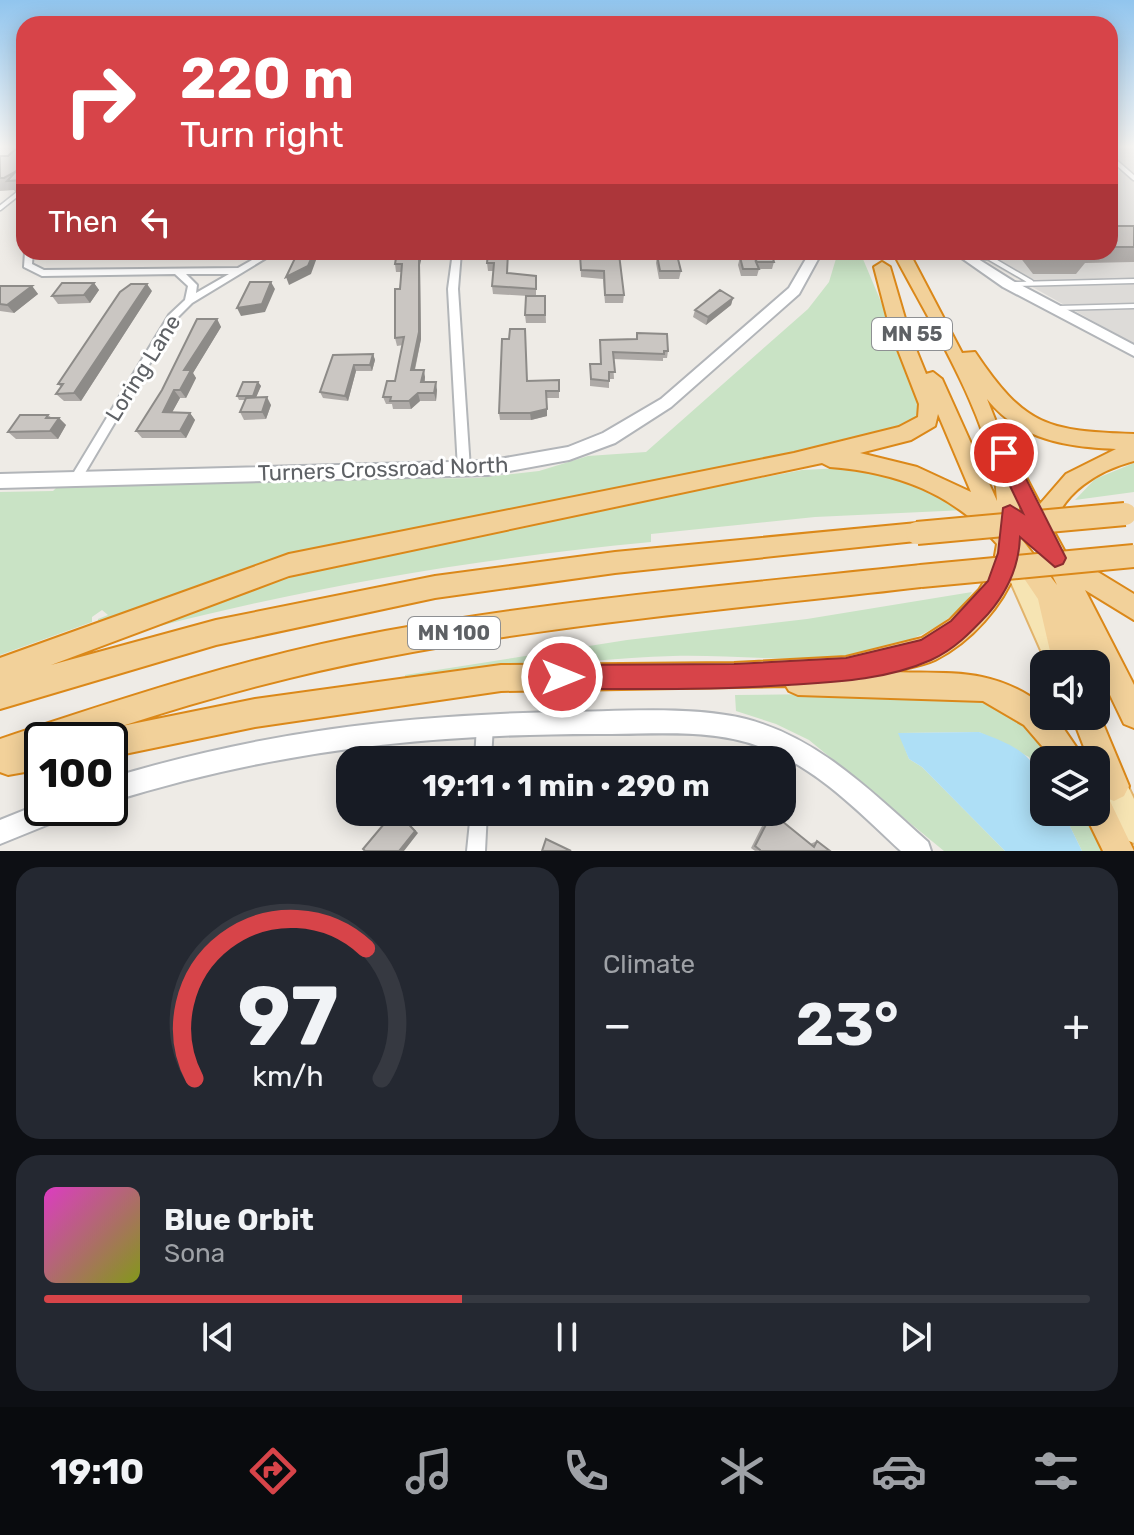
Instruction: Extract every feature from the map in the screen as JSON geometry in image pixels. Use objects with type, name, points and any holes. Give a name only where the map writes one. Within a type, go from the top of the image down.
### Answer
[{"type":"highway","name":"MN 55","points":[[878,260],[1007,536]]},
{"type":"highway","points":[[0,671],[289,565],[794,462],[904,434],[928,421],[929,404],[900,332],[878,260]]},
{"type":"highway","name":"MN 55","points":[[905,260],[979,401],[1046,544],[1134,714]]},
{"type":"highway","points":[[905,260],[980,376],[1014,417],[1060,438],[1134,442]]},
{"type":"highway","points":[[128,739],[255,713],[501,678],[734,676],[846,670],[927,650],[959,629],[988,598],[1004,571],[1007,478],[979,401]]},
{"type":"highway","points":[[1062,650],[1048,594],[1047,513],[1068,485],[1098,465],[1134,453]]},
{"type":"highway","points":[[794,462],[849,460],[918,477],[969,503],[1007,536],[1085,650]]},
{"type":"highway","name":"MN 100","points":[[0,695],[140,651],[240,627],[438,587],[917,533],[1130,514]]},
{"type":"highway","points":[[1007,536],[1046,544],[1104,593],[1134,608]]},
{"type":"highway","name":"MN 100","points":[[0,753],[186,691],[309,660],[429,636],[921,576],[1134,556]]},
{"type":"highway","points":[[734,676],[840,686],[983,688],[1009,696],[1031,711],[1061,746]]},
{"type":"highway","points":[[1110,691],[1134,730]]},
{"type":"highway","points":[[0,762],[24,758]]},
{"type":"highway","points":[[1110,816],[1119,851]]},
{"type":"main road","points":[[1007,536],[1053,650]]},
{"type":"main road","points":[[1110,802],[1134,829]]},
{"type":"street","points":[[28,260],[27,265],[42,273],[243,271]]},
{"type":"street","name":"Loring Lane","points":[[78,475],[167,324],[189,301],[260,260]]},
{"type":"street","points":[[456,260],[453,289],[464,469]]},
{"type":"street","name":"Turners Crossroad North","points":[[0,472],[78,475],[464,469],[546,460],[600,442],[632,426],[666,403],[794,291],[811,260]]},
{"type":"street","points":[[971,260],[1008,284],[1134,351]]},
{"type":"street","points":[[178,272],[193,285],[189,301]]},
{"type":"street","name":"Turners Crossroad North","points":[[0,481],[78,475]]},
{"type":"street","points":[[484,746],[485,724]]},
{"type":"street","points":[[128,785],[231,756],[334,738],[485,724],[700,724],[742,729],[811,760],[919,851]]},
{"type":"street","points":[[0,832],[24,823]]},
{"type":"street","points":[[476,851],[478,826]]},
{"type":"lane","points":[[0,208],[16,195]]},
{"type":"lane","points":[[993,260],[1032,283]]},
{"type":"lane","points":[[1008,284],[1134,281]]},
{"type":"lane","points":[[1057,308],[1134,306]]},
{"type":"shaded area","points":[[1118,187],[1134,187],[1134,344],[984,260],[1118,260]]},
{"type":"green space","points":[[836,260],[863,260],[919,392],[919,415],[879,437],[250,569],[181,592],[98,628],[98,619],[108,615],[102,610],[92,617],[92,622],[0,655],[0,492],[53,491],[60,484],[478,478],[539,471],[588,456],[646,452],[808,309],[829,282]]},
{"type":"green space","points":[[1134,463],[1134,492],[1075,500],[1095,479]]},
{"type":"green space","points":[[842,468],[906,483],[965,510],[815,517],[651,534],[651,542],[526,556],[402,575],[278,598],[156,627],[156,618],[261,581],[472,534],[802,470]]},
{"type":"green space","points":[[972,592],[956,612],[935,628],[899,644],[862,654],[809,658],[639,658],[405,682],[405,675],[627,640],[807,619]]},
{"type":"green space","points":[[735,695],[978,698],[1018,716],[1045,746],[1030,746],[1030,759],[979,732],[899,733],[909,759],[922,767],[1005,851],[944,851],[809,740],[776,724],[736,711]]},
{"type":"green space","points":[[1070,826],[1096,826],[1109,851],[1082,851]]},
{"type":"water","points":[[979,732],[1020,751],[1030,760],[1030,826],[1070,826],[1082,851],[1005,851],[922,767],[909,759],[898,733]]},
{"type":"building","points":[[1118,226],[1134,226],[1134,247],[1118,247]]},
{"type":"building","points":[[294,260],[311,260],[308,266],[286,277]]},
{"type":"building","points":[[396,260],[419,260],[419,332],[411,370],[424,370],[421,382],[436,382],[434,393],[418,393],[409,401],[390,401],[391,397],[383,397],[387,381],[395,381],[404,337],[395,338],[395,289],[400,289],[402,264],[395,264]]},
{"type":"building","points":[[487,260],[508,260],[507,273],[536,276],[536,289],[492,286],[494,263],[487,263]]},
{"type":"building","points":[[580,260],[620,260],[624,295],[605,295],[604,271],[581,270]]},
{"type":"building","points":[[658,260],[678,260],[681,271],[660,271]]},
{"type":"building","points":[[741,260],[774,262],[756,262],[759,269],[743,269]]},
{"type":"building","points":[[250,282],[271,282],[262,304],[237,308]]},
{"type":"building","points":[[62,283],[94,283],[84,295],[52,296]]},
{"type":"building","points":[[131,284],[147,284],[74,393],[56,394],[63,384],[58,384],[120,292]]},
{"type":"building","points":[[0,286],[32,286],[7,305],[0,304]]},
{"type":"building","points":[[720,290],[733,298],[708,317],[695,310]]},
{"type":"building","points":[[526,296],[545,296],[545,315],[525,315]]},
{"type":"building","points":[[197,319],[217,319],[184,370],[191,370],[180,390],[174,390],[163,412],[190,413],[180,431],[136,431],[162,390]]},
{"type":"building","points":[[510,329],[525,329],[527,381],[559,380],[559,391],[546,391],[547,409],[530,413],[499,413],[502,339],[509,339]]},
{"type":"building","points":[[637,333],[667,334],[668,351],[664,354],[613,352],[615,372],[609,372],[609,381],[591,379],[590,364],[601,364],[600,340],[637,339]]},
{"type":"building","points":[[373,354],[370,365],[354,365],[345,396],[320,392],[333,355]]},
{"type":"building","points":[[243,382],[258,382],[253,396],[237,396]]},
{"type":"building","points":[[267,397],[262,412],[240,412],[246,398]]},
{"type":"building","points":[[20,415],[59,418],[50,431],[8,432]]},
{"type":"building","points":[[382,826],[410,826],[415,831],[399,851],[363,849]]},
{"type":"building","points":[[765,826],[788,826],[814,847],[817,841],[830,851],[760,851],[755,846]]},
{"type":"building","points":[[546,839],[571,851],[542,851]]},
{"type":"route","points":[[562,677],[734,676],[846,670],[927,650],[959,629],[996,588],[1009,553],[1010,514],[1055,558],[1004,453]]}]
